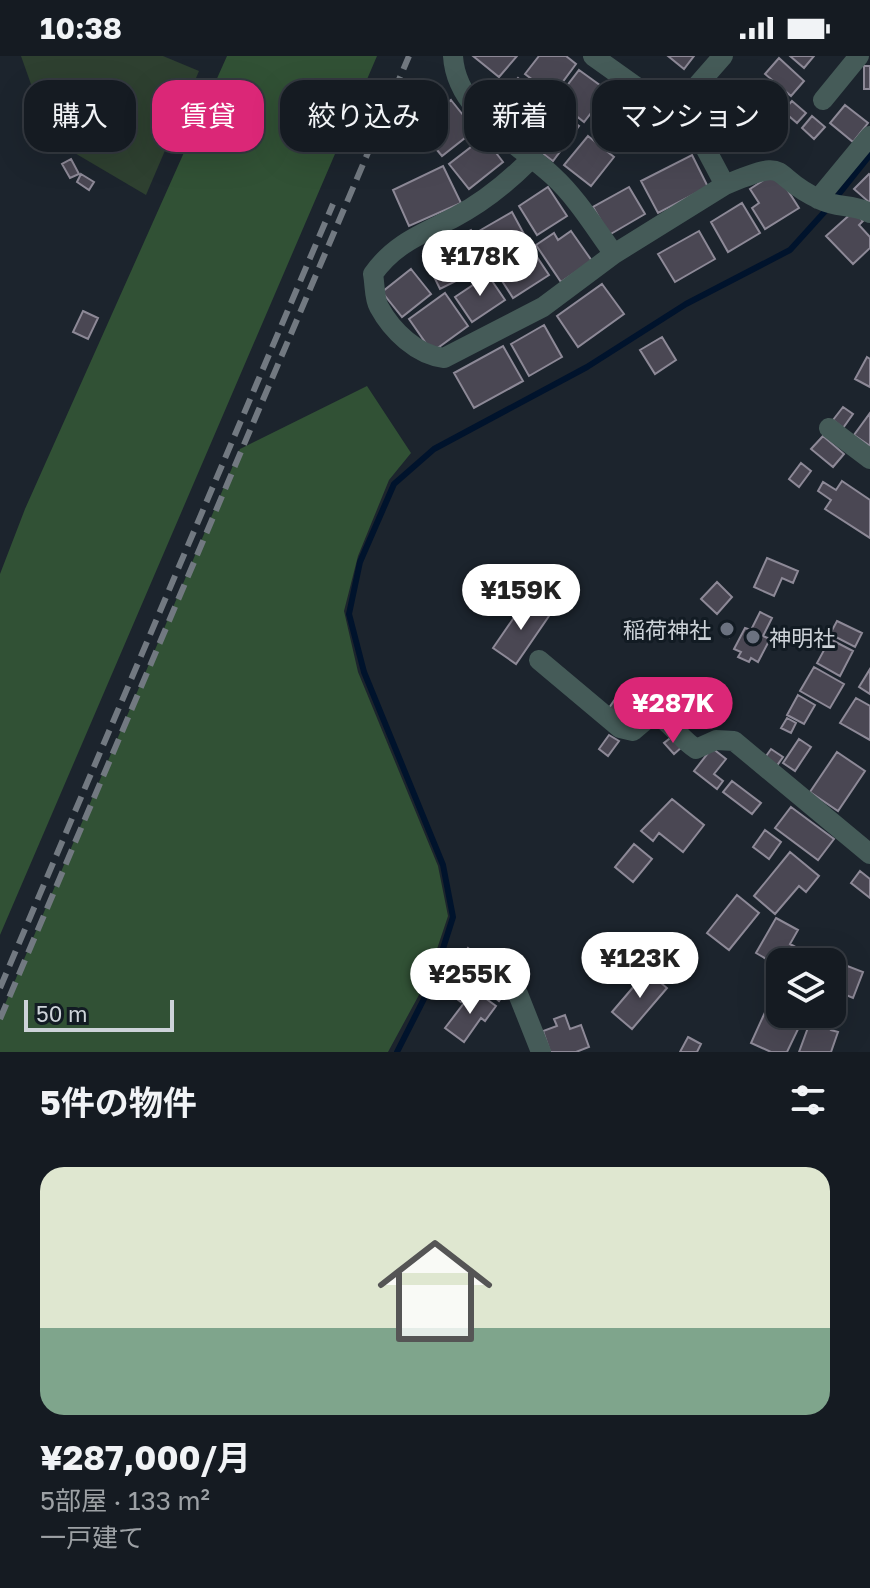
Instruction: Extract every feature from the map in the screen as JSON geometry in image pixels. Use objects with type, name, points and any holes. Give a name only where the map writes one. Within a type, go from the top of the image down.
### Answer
[{"type":"street","points":[[453,56],[454,72],[465,93],[505,138],[553,176],[614,254]]},
{"type":"street","points":[[593,56],[627,80]]},
{"type":"street","points":[[702,80],[723,56]]},
{"type":"street","points":[[823,100],[859,56]]},
{"type":"street","points":[[826,202],[870,136]]},
{"type":"street","points":[[707,152],[725,185]]},
{"type":"street","points":[[530,160],[501,189],[456,217],[409,238],[373,274],[377,305],[425,356],[444,358],[543,307],[614,254],[725,185],[765,168],[779,170],[826,202],[856,205],[870,213]]},
{"type":"street","points":[[829,428],[870,459]]},
{"type":"street","points":[[539,660],[620,728],[633,731],[653,714],[661,717],[680,739],[696,749],[716,740],[734,741],[870,854]]},
{"type":"street","points":[[518,994],[541,1052]]},
{"type":"green space","points":[[21,56],[163,56],[199,71],[195,80],[152,80],[152,152],[164,152],[146,195],[73,152],[136,152],[136,80],[30,80]]},
{"type":"green space","points":[[227,56],[377,56],[367,80],[280,80],[280,152],[336,152],[0,935],[0,574],[25,509],[184,152],[264,152],[264,80],[216,80]]},
{"type":"green space","points":[[367,386],[411,453],[389,480],[358,556],[344,611],[358,672],[438,866],[448,916],[426,982],[388,1052],[0,1052],[0,1016],[240,449]]},
{"type":"building","points":[[473,56],[517,56],[499,77]]},
{"type":"building","points":[[539,56],[566,56],[576,64],[564,80],[533,80],[525,74]]},
{"type":"building","points":[[668,56],[694,56],[684,69]]},
{"type":"building","points":[[790,56],[814,56],[804,68]]},
{"type":"building","points":[[779,58],[804,81],[791,96],[788,93],[788,80],[772,80],[765,74]]},
{"type":"building","points":[[864,66],[870,66],[870,89],[864,89]]},
{"type":"building","points":[[579,70],[593,80],[592,112],[584,122],[576,116],[576,80],[571,80]]},
{"type":"building","points":[[451,100],[464,116],[464,139],[448,151],[448,102]]},
{"type":"building","points":[[792,101],[806,113],[797,123],[788,115],[788,105]]},
{"type":"building","points":[[845,105],[868,123],[853,142],[830,123]]},
{"type":"building","points":[[812,116],[825,127],[814,139],[802,128]]},
{"type":"building","points":[[588,136],[592,139],[592,152],[608,152],[614,157],[591,186],[564,165]]},
{"type":"building","points":[[465,152],[495,152],[503,162],[469,189],[449,164]]},
{"type":"building","points":[[541,152],[560,152],[553,161]]},
{"type":"building","points":[[692,155],[708,187],[658,213],[641,181]]},
{"type":"building","points":[[71,159],[79,174],[70,178],[62,164]]},
{"type":"building","points":[[443,166],[461,203],[409,226],[393,190]]},
{"type":"building","points":[[776,172],[799,208],[765,229],[752,208],[759,203],[750,189]]},
{"type":"building","points":[[81,174],[94,182],[89,190],[77,182]]},
{"type":"building","points":[[870,175],[870,203],[854,189]]},
{"type":"building","points":[[548,187],[567,216],[537,235],[519,206]]},
{"type":"building","points":[[629,187],[645,214],[609,235],[593,207]]},
{"type":"building","points":[[742,203],[760,233],[728,252],[711,222]]},
{"type":"building","points":[[854,211],[863,221],[859,225],[870,237],[870,248],[853,264],[826,236]]},
{"type":"building","points":[[512,212],[530,245],[498,263],[479,231]]},
{"type":"building","points":[[471,230],[488,265],[440,289],[423,254]]},
{"type":"building","points":[[571,231],[592,261],[561,282],[536,245],[554,233],[558,240]]},
{"type":"building","points":[[699,231],[715,259],[675,282],[658,254]]},
{"type":"building","points":[[533,251],[549,275],[513,298],[497,273]]},
{"type":"building","points":[[411,269],[431,294],[402,317],[382,292]]},
{"type":"building","points":[[488,275],[505,300],[472,322],[455,297]]},
{"type":"building","points":[[602,284],[624,314],[578,347],[557,316]]},
{"type":"building","points":[[445,293],[468,326],[432,352],[409,319]]},
{"type":"building","points":[[83,311],[98,318],[88,339],[73,332]]},
{"type":"building","points":[[544,325],[562,357],[529,376],[511,344]]},
{"type":"building","points":[[662,337],[676,360],[655,374],[640,350]]},
{"type":"building","points":[[503,346],[523,381],[474,408],[454,373]]},
{"type":"building","points":[[867,357],[870,359],[870,387],[855,379]]},
{"type":"building","points":[[843,407],[853,414],[843,428],[833,420]]},
{"type":"building","points":[[870,413],[870,446],[854,435]]},
{"type":"building","points":[[823,436],[844,454],[833,467],[811,449]]},
{"type":"building","points":[[801,463],[811,471],[799,487],[789,479]]},
{"type":"building","points":[[842,481],[870,500],[870,538],[825,509],[831,500],[818,491],[823,482],[836,490]]},
{"type":"building","points":[[767,558],[798,571],[793,583],[782,578],[774,596],[754,587]]},
{"type":"building","points":[[717,582],[732,597],[717,614],[701,599]]},
{"type":"building","points":[[526,600],[549,616],[516,664],[493,648]]},
{"type":"building","name":"神明社","points":[[760,612],[772,618],[763,636],[770,639],[758,662],[751,658],[749,662],[738,657],[741,652],[734,649],[745,628],[751,630]]},
{"type":"building","points":[[837,621],[862,633],[855,647],[830,634]]},
{"type":"building","name":"稲荷神社","points":[[726,622],[734,626],[729,637],[720,632]]},
{"type":"building","points":[[830,639],[853,651],[840,676],[817,663]]},
{"type":"building","points":[[814,667],[844,684],[830,708],[800,691]]},
{"type":"building","points":[[870,669],[870,694],[859,687]]},
{"type":"building","points":[[622,689],[640,701],[627,720],[609,708]]},
{"type":"building","points":[[798,695],[815,705],[804,724],[787,715]]},
{"type":"building","points":[[856,698],[870,706],[870,740],[840,723]]},
{"type":"building","points":[[787,718],[796,723],[791,733],[781,728]]},
{"type":"building","points":[[609,735],[619,741],[608,756],[599,749]]},
{"type":"building","points":[[673,736],[682,747],[674,754],[664,743]]},
{"type":"building","points":[[799,739],[811,747],[795,771],[783,763]]},
{"type":"building","points":[[712,748],[726,759],[714,774],[723,781],[717,789],[694,771]]},
{"type":"building","points":[[771,749],[783,757],[776,767],[764,759]]},
{"type":"building","points":[[837,752],[865,771],[838,811],[810,792]]},
{"type":"building","points":[[732,781],[761,803],[752,814],[723,792]]},
{"type":"building","points":[[672,799],[704,825],[683,852],[659,833],[653,841],[641,831]]},
{"type":"building","points":[[791,807],[834,839],[818,860],[775,828]]},
{"type":"building","points":[[765,830],[781,842],[769,859],[753,847]]},
{"type":"building","points":[[634,844],[652,859],[633,882],[615,867]]},
{"type":"building","points":[[790,852],[819,876],[806,892],[799,886],[775,914],[754,896]]},
{"type":"building","points":[[860,871],[870,879],[870,898],[851,883]]},
{"type":"building","points":[[737,895],[759,913],[729,950],[707,933]]},
{"type":"building","points":[[776,918],[798,930],[790,944],[797,948],[766,948],[766,959],[756,953]]},
{"type":"building","points":[[468,948],[497,969],[485,986],[456,965]]},
{"type":"building","points":[[846,965],[863,972],[853,998],[846,995]]},
{"type":"building","points":[[647,971],[667,988],[632,1029],[612,1012]]},
{"type":"building","points":[[494,984],[505,993],[499,1001],[488,992]]},
{"type":"building","points":[[461,985],[469,991],[461,1002],[453,996]]},
{"type":"building","points":[[474,990],[496,1006],[485,1021],[481,1018],[464,1042],[445,1028]]},
{"type":"building","points":[[766,1010],[766,1028],[799,1028],[787,1052],[771,1052],[751,1043]]},
{"type":"building","points":[[565,1015],[570,1029],[581,1025],[589,1047],[576,1052],[550,1052],[543,1031],[557,1026],[554,1019]]},
{"type":"building","points":[[808,1028],[832,1028],[838,1032],[831,1052],[799,1052]]},
{"type":"building","points":[[688,1037],[701,1044],[697,1052],[680,1052]]},
{"type":"waterway","points":[[835,199],[870,155]]},
{"type":"waterway","points":[[397,1052],[432,983],[453,917],[443,865],[364,672],[349,614],[360,562],[394,484],[434,449],[587,367],[686,304],[790,250],[828,208]]},
{"type":"railway","points":[[0,1019],[409,56]]},
{"type":"railway","points":[[0,988],[333,204]]},
{"type":"place","name":"稲荷神社","points":[[727,629]]},
{"type":"place","name":"神明社","points":[[753,637]]}]
